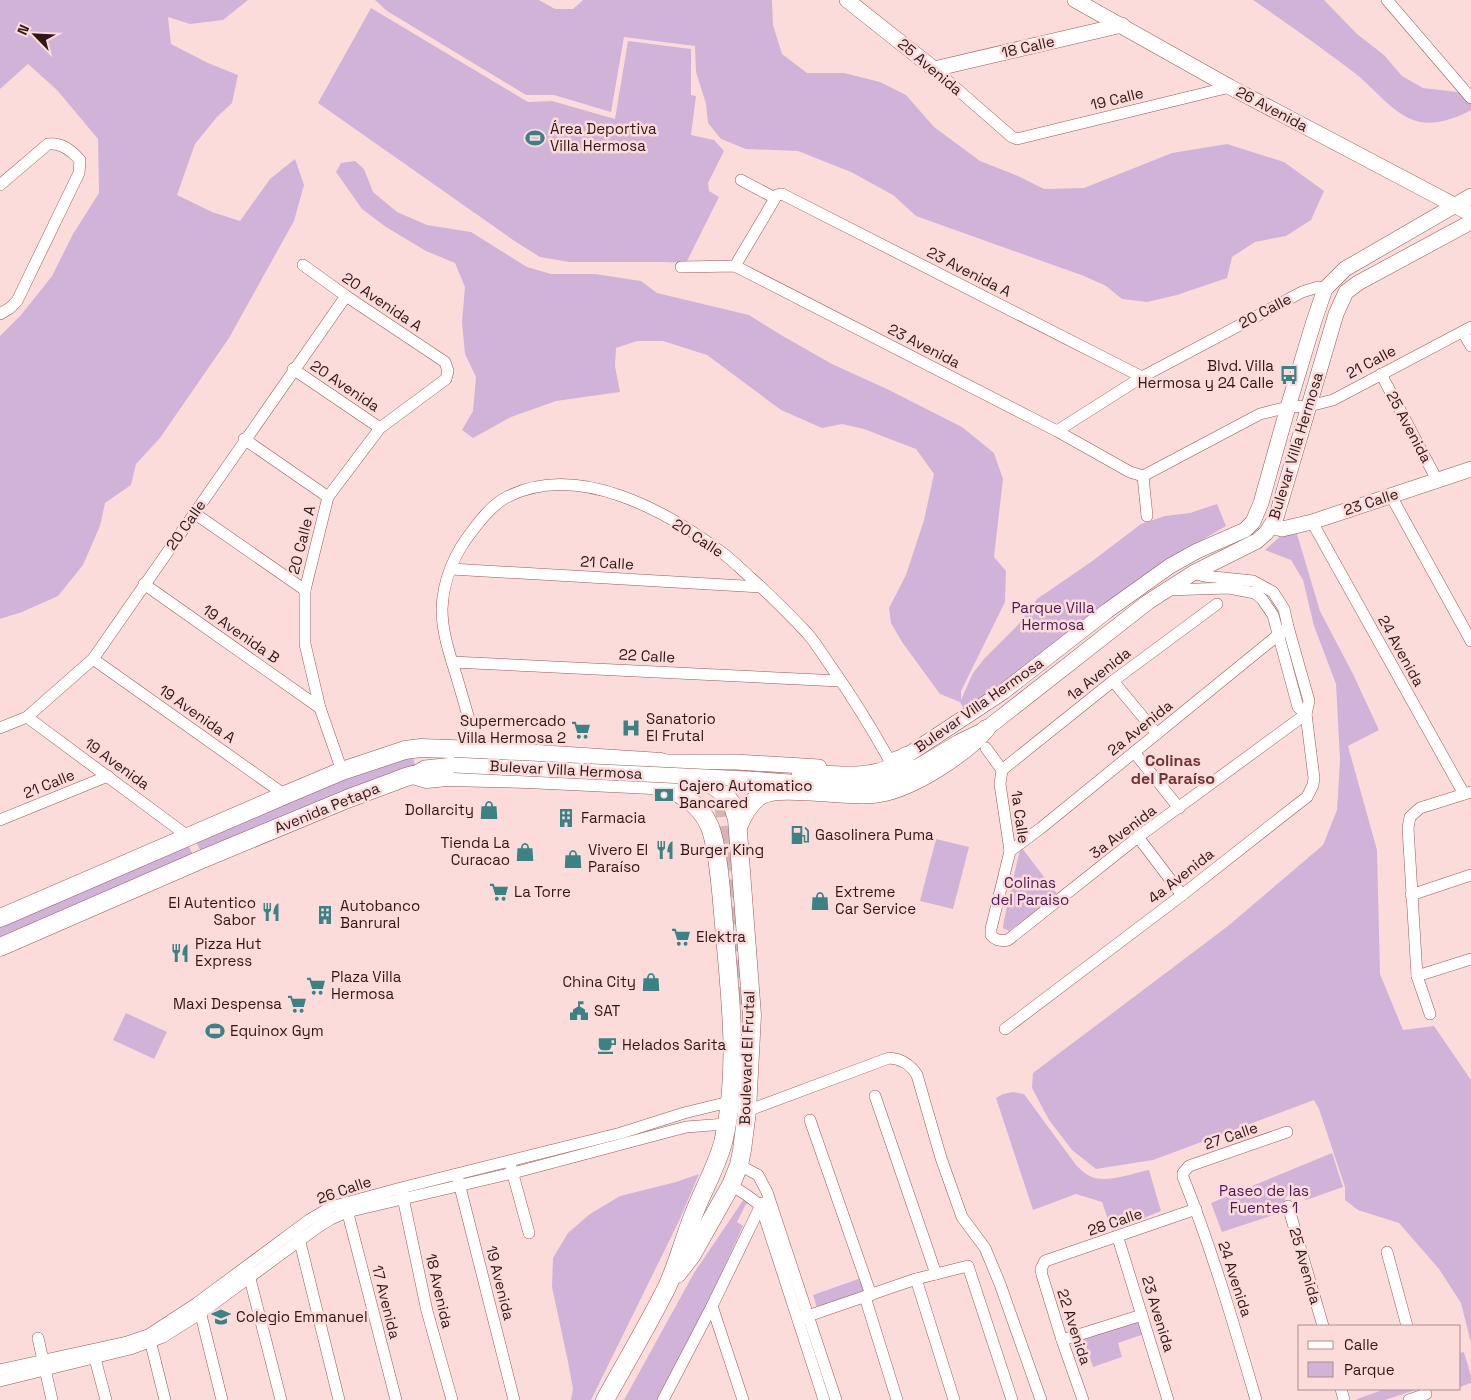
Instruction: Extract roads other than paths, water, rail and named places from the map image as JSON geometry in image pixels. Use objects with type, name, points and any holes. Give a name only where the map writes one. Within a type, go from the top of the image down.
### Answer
[{"type":"main road","name":"25 Avenida","points":[[849,0],[934,69]]},
{"type":"main road","name":"26 Avenida","points":[[1075,0],[1230,87],[1471,214]]},
{"type":"main road","name":"18 Calle","points":[[934,69],[1122,25]]},
{"type":"main road","points":[[1325,289],[1345,269],[1471,196]]},
{"type":"main road","name":"Bulevar Villa Hermosa","points":[[413,775],[425,768],[454,765],[858,785],[878,783],[901,776],[982,730],[1166,590],[1193,573],[1257,541],[1276,518],[1342,297],[1350,287],[1471,222]]},
{"type":"main road","name":"Bulevar Villa Hermosa","points":[[661,762],[736,762],[862,768],[898,758],[1003,692],[1107,611],[1170,566],[1196,551],[1238,534],[1249,527],[1256,517],[1261,503],[1288,407],[1325,289]]},
{"type":"main road","name":"23 Calle","points":[[1271,526],[1282,529],[1312,522],[1471,469]]},
{"type":"main road","points":[[738,826],[752,803],[760,796],[768,793],[785,790],[856,795],[878,794],[898,788],[916,780],[945,762],[976,740],[982,730]]},
{"type":"main road","name":"Avenida Petapa","points":[[0,918],[285,794],[386,755],[412,748],[478,750],[661,762]]},
{"type":"main road","points":[[801,774],[873,774],[894,766],[898,758]]},
{"type":"main road","points":[[661,762],[681,769],[709,783],[732,804]]},
{"type":"main road","points":[[674,791],[682,781],[681,769]]},
{"type":"main road","name":"Avenida Petapa","points":[[0,947],[200,860],[364,792],[413,775],[427,779],[447,777],[527,779],[652,785],[674,791]]},
{"type":"main road","name":"Boulevard El Frutal","points":[[605,1400],[667,1286],[722,1144],[729,1102],[732,1033],[721,896],[714,839],[705,818],[692,802],[674,791]]},
{"type":"main road","points":[[705,818],[711,804],[715,800],[724,799],[732,804]]},
{"type":"main road","name":"Boulevard El Frutal","points":[[667,1286],[691,1256],[731,1186],[739,1165],[747,1112],[752,1015],[738,826],[732,804]]},
{"type":"main road","points":[[189,837],[200,860]]},
{"type":"main road","points":[[732,1056],[742,1012],[741,1006]]},
{"type":"main road","points":[[722,1144],[727,1151],[724,1177],[731,1186]]},
{"type":"street","points":[[1387,0],[1471,98]]},
{"type":"street","name":"25 Avenida","points":[[934,69],[1012,137]]},
{"type":"street","name":"19 Calle","points":[[1012,137],[1019,139],[1230,87]]},
{"type":"street","points":[[0,185],[48,144],[60,144],[80,160],[79,173],[17,301],[0,314]]},
{"type":"street","name":"23 Avenida A","points":[[741,180],[778,196],[1142,377]]},
{"type":"street","points":[[735,266],[778,196]]},
{"type":"street","name":"20 Avenida A","points":[[303,264],[346,296],[445,362]]},
{"type":"street","name":"23 Avenida","points":[[681,267],[735,266],[1057,431],[1130,472],[1145,475]]},
{"type":"street","name":"20 Calle","points":[[1057,431],[1142,377],[1302,292],[1318,287],[1325,289]]},
{"type":"street","name":"20 Calle","points":[[0,728],[27,717],[93,658],[293,369],[346,296]]},
{"type":"street","points":[[1467,329],[1471,346]]},
{"type":"street","name":"21 Calle","points":[[1145,475],[1251,419],[1268,412],[1288,407],[1309,406],[1332,400],[1467,329]]},
{"type":"street","name":"20 Calle A","points":[[342,771],[320,708],[305,644],[305,590],[328,497],[380,428],[446,379],[448,372],[445,362]]},
{"type":"street","name":"20 Avenida","points":[[293,369],[380,428]]},
{"type":"street","name":"25 Avenida","points":[[1381,374],[1437,480]]},
{"type":"street","points":[[244,440],[328,497]]},
{"type":"street","points":[[1145,475],[1147,516]]},
{"type":"street","name":"20 Calle","points":[[451,569],[464,540],[482,517],[505,497],[528,489],[571,484],[618,494],[653,510],[725,554],[761,587],[808,634],[869,724],[898,758]]},
{"type":"street","points":[[1391,496],[1471,641]]},
{"type":"street","points":[[194,513],[305,590]]},
{"type":"street","name":"24 Avenida","points":[[1312,522],[1467,793]]},
{"type":"street","points":[[451,569],[444,590],[442,610],[444,636],[478,750]]},
{"type":"street","name":"21 Calle","points":[[451,569],[761,587]]},
{"type":"street","name":"4a Avenida","points":[[1005,1029],[1182,895],[1310,792],[1314,778],[1306,714],[1309,701],[1284,609],[1272,592],[1259,583],[1245,579],[1210,577],[1193,573]]},
{"type":"street","name":"19 Avenida B","points":[[144,584],[320,708]]},
{"type":"street","name":"4a Avenida","points":[[1166,590],[1229,588],[1255,594],[1266,603],[1273,615],[1298,707],[1306,714]]},
{"type":"street","name":"1a Avenida","points":[[1002,770],[1113,681],[1217,604]]},
{"type":"street","name":"2a Avenida","points":[[1010,851],[1288,627]]},
{"type":"street","name":"19 Avenida A","points":[[93,658],[285,794]]},
{"type":"street","name":"22 Calle","points":[[452,662],[840,681]]},
{"type":"street","points":[[1113,681],[1157,734]]},
{"type":"street","name":"3a Avenida","points":[[1008,940],[1138,837],[1306,714]]},
{"type":"street","name":"19 Avenida","points":[[27,717],[189,837]]},
{"type":"street","name":"1a Calle","points":[[986,748],[1002,770],[1000,784],[1010,851],[993,917],[991,935],[998,940],[1008,940]]},
{"type":"street","points":[[1134,752],[1179,808]]},
{"type":"street","name":"21 Calle","points":[[0,820],[108,776]]},
{"type":"street","points":[[1430,1014],[1417,976],[1408,828],[1410,817],[1420,808],[1467,793]]},
{"type":"street","points":[[1138,837],[1182,895]]},
{"type":"street","points":[[1411,895],[1471,875]]},
{"type":"street","points":[[1417,976],[1471,959]]},
{"type":"street","points":[[747,1112],[889,1058],[897,1058],[912,1067],[917,1075],[941,1158],[962,1217],[983,1243],[1000,1284],[1041,1400]]},
{"type":"street","points":[[875,1096],[936,1274]]},
{"type":"street","name":"26 Calle","points":[[511,1167],[621,1132],[729,1102]]},
{"type":"street","points":[[810,1120],[868,1296],[897,1400]]},
{"type":"street","name":"26 Calle","points":[[0,1370],[44,1365],[93,1354],[181,1327],[199,1308],[298,1236],[346,1208],[458,1179],[686,1127],[726,1124]]},
{"type":"street","name":"27 Calle","points":[[1185,1169],[1287,1132]]},
{"type":"street","points":[[739,1165],[758,1175],[767,1192],[804,1317],[824,1400]]},
{"type":"street","points":[[511,1167],[529,1233]]},
{"type":"street","name":"24 Avenida","points":[[1185,1169],[1183,1177],[1196,1209],[1256,1400]]},
{"type":"street","name":"19 Avenida","points":[[458,1179],[514,1400]]},
{"type":"street","points":[[731,1186],[761,1206],[836,1400]]},
{"type":"street","points":[[664,1399],[712,1306],[767,1192]]},
{"type":"street","name":"18 Avenida","points":[[402,1194],[427,1311],[452,1400]]},
{"type":"street","name":"25 Avenida","points":[[1288,1206],[1323,1325]]},
{"type":"street","name":"17 Avenida","points":[[346,1208],[396,1400]]},
{"type":"street","name":"28 Calle","points":[[1044,1262],[1118,1238],[1196,1209]]},
{"type":"street","points":[[298,1236],[339,1400]]},
{"type":"street","name":"23 Avenida","points":[[1118,1238],[1168,1400]]},
{"type":"street","points":[[1387,1252],[1407,1325]]},
{"type":"street","name":"22 Avenida","points":[[1044,1262],[1041,1269],[1042,1275],[1083,1400]]},
{"type":"street","points":[[804,1317],[916,1279],[966,1266],[970,1267],[1012,1400]]},
{"type":"street","points":[[249,1272],[281,1400]]},
{"type":"street","points":[[916,1279],[954,1400]]},
{"type":"street","points":[[712,1306],[743,1400]]},
{"type":"street","points":[[199,1308],[222,1400]]},
{"type":"street","points":[[1062,1340],[1142,1315]]},
{"type":"street","points":[[38,1338],[52,1400]]},
{"type":"street","points":[[149,1338],[165,1400]]},
{"type":"street","points":[[93,1354],[106,1400]]},
{"type":"street","name":"26 Calle","points":[[0,1381],[44,1365]]},
{"type":"street","points":[[1409,1400],[1426,1394]]},
{"type":"tunnel","points":[[741,1005],[722,785],[729,774],[739,769],[801,774]]},
{"type":"place","name":"Área Deportiva Villa Hermosa","points":[[535,138]]},
{"type":"place","name":"Blvd. Villa Hermosa y 24 Calle","points":[[1289,375]]},
{"type":"place","name":"Sanatorio El Frutal","points":[[631,728]]},
{"type":"place","name":"Supermercado Villa Hermosa 2","points":[[581,730]]},
{"type":"place","name":"Cajero Automatico Bancared","points":[[664,795]]},
{"type":"place","name":"Dollarcity","points":[[489,810]]},
{"type":"place","name":"Farmacia","points":[[566,818]]},
{"type":"place","name":"Gasolinera Puma","points":[[800,835]]},
{"type":"place","name":"Burger King","points":[[665,850]]},
{"type":"place","name":"Tienda La Curacao","points":[[525,852]]},
{"type":"place","name":"Vivero El Paraíso","points":[[573,859]]},
{"type":"place","name":"La Torre","points":[[499,892]]},
{"type":"place","name":"Extreme Car Service","points":[[820,901]]},
{"type":"place","name":"El Autentico Sabor","points":[[271,912]]},
{"type":"place","name":"Autobanco Banrural","points":[[325,915]]},
{"type":"place","name":"Elektra","points":[[681,937]]},
{"type":"place","name":"Pizza Hut Express","points":[[180,953]]},
{"type":"place","name":"China City","points":[[651,982]]},
{"type":"place","name":"Plaza Villa Hermosa","points":[[316,986]]},
{"type":"place","name":"Maxi Despensa","points":[[297,1004]]},
{"type":"place","name":"SAT","points":[[579,1011]]},
{"type":"place","name":"Equinox Gym","points":[[215,1031]]},
{"type":"place","name":"Helados Sarita","points":[[607,1045]]},
{"type":"place","name":"Colegio Emmanuel","points":[[221,1317]]},
{"type":"district","name":"Colinas del Paraíso","points":[[1173,769]]},
{"type":"park label","name":"Parque Villa Hermosa","points":[[1053,616]]},
{"type":"park label","name":"Colinas del Paraiso","points":[[1030,892]]},
{"type":"park label","name":"Paseo de las Fuentes 1","points":[[1264,1200]]}]
